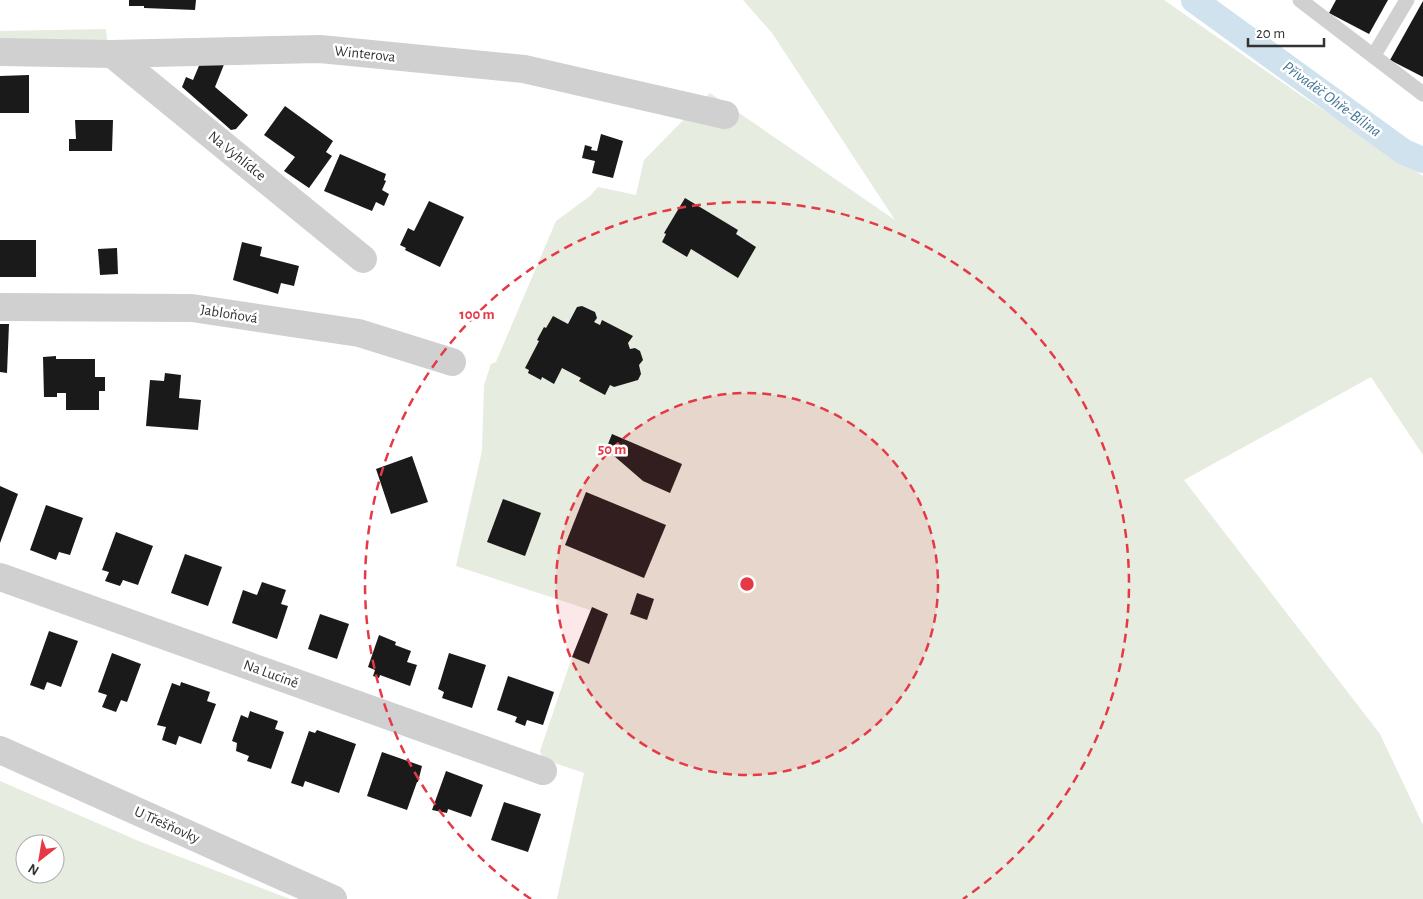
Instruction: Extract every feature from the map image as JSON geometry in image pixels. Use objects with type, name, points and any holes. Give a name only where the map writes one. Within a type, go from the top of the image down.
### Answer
[{"type":"street","name":"Winterova","points":[[0,52],[112,54],[320,49],[524,69],[724,115]]},
{"type":"street","name":"Na Vyhlídce","points":[[112,54],[363,259]]},
{"type":"street","name":"Jabloňová","points":[[0,307],[192,308],[359,333],[452,362]]},
{"type":"street","name":"Na Lucině","points":[[0,577],[543,771]]},
{"type":"street","name":"U Třešňovky","points":[[0,750],[333,899]]},
{"type":"lane","points":[[1300,0],[1316,5],[1423,94]]},
{"type":"lane","points":[[1374,55],[1407,0]]},
{"type":"shaded area","points":[[743,0],[1164,0],[1299,94],[1423,176],[1423,455],[1371,377],[1184,480],[1380,734],[1423,825],[1423,899],[557,899],[584,773],[543,759],[540,751],[572,657],[589,663],[608,614],[592,607],[590,610],[456,566],[482,451],[484,385],[491,364],[496,362],[556,221],[590,196],[598,187],[636,195],[644,160],[710,93],[895,220],[772,33]]},
{"type":"shaded area","points":[[106,29],[107,40],[0,41],[0,31]]},
{"type":"shaded area","points":[[0,781],[141,842],[290,899],[0,899]]},
{"type":"building","points":[[129,0],[196,0],[195,10],[129,6]]},
{"type":"building","points":[[1336,0],[1388,0],[1369,34],[1329,13]]},
{"type":"building","points":[[1423,1],[1423,77],[1390,60]]},
{"type":"building","points":[[201,61],[225,62],[215,87],[248,115],[236,129],[231,130],[182,87],[186,77],[193,80]]},
{"type":"building","points":[[29,75],[29,113],[0,113],[0,76]]},
{"type":"building","points":[[285,106],[333,141],[326,152],[332,156],[309,188],[284,171],[295,157],[264,135]]},
{"type":"building","points":[[75,120],[113,120],[112,151],[69,151],[69,139],[76,139]]},
{"type":"building","points":[[601,134],[623,141],[613,178],[592,173],[595,161],[582,158],[585,145],[592,147],[591,150],[597,151]]},
{"type":"building","points":[[340,154],[386,174],[384,180],[386,181],[382,190],[389,194],[384,206],[376,202],[372,211],[324,191]]},
{"type":"building","points":[[685,198],[738,230],[736,234],[756,247],[738,278],[691,249],[687,257],[662,242],[666,234],[664,233]]},
{"type":"building","points":[[429,201],[464,217],[440,267],[405,250],[406,248],[400,245],[408,228],[414,231]]},
{"type":"building","points":[[0,240],[36,240],[36,277],[0,277]]},
{"type":"building","points":[[242,242],[262,247],[260,256],[299,266],[294,286],[281,283],[278,294],[233,280]]},
{"type":"building","points":[[117,248],[118,274],[100,275],[98,249]]},
{"type":"building","points":[[582,306],[595,312],[597,318],[594,322],[600,325],[602,320],[633,336],[628,343],[630,349],[635,348],[640,351],[643,360],[639,365],[641,374],[638,380],[614,387],[610,385],[605,395],[579,381],[581,378],[562,368],[554,384],[542,377],[541,380],[528,373],[529,370],[525,368],[544,327],[546,328],[553,316],[568,324],[577,307]]},
{"type":"building","points":[[0,324],[9,324],[7,373],[0,372]]},
{"type":"building","points":[[56,356],[56,359],[95,359],[95,377],[105,377],[105,391],[99,391],[99,410],[66,410],[66,393],[57,393],[57,397],[44,397],[43,357]]},
{"type":"building","points":[[165,373],[181,375],[179,398],[201,400],[198,430],[146,426],[150,380],[164,381]]},
{"type":"building","points":[[612,434],[682,464],[670,493],[643,481],[606,449]]},
{"type":"building","points":[[412,456],[428,502],[391,514],[376,469]]},
{"type":"building","points":[[0,486],[18,494],[0,543]]},
{"type":"building","points":[[586,492],[666,525],[644,578],[565,545]]},
{"type":"building","points":[[503,499],[541,513],[525,556],[487,542]]},
{"type":"building","points":[[46,505],[83,518],[70,555],[59,552],[56,560],[30,550]]},
{"type":"building","points":[[116,532],[153,546],[138,585],[123,580],[120,586],[105,581],[109,572],[102,570]]},
{"type":"building","points":[[185,554],[222,567],[208,606],[171,593]]},
{"type":"building","points":[[262,582],[286,590],[281,604],[288,606],[277,639],[232,623],[243,590],[257,595]]},
{"type":"building","points":[[637,593],[654,599],[647,620],[630,614]]},
{"type":"building","points":[[592,607],[608,614],[589,664],[572,657]]},
{"type":"building","points":[[320,614],[349,624],[337,659],[308,649]]},
{"type":"building","points":[[49,631],[78,641],[61,687],[47,682],[44,690],[30,685]]},
{"type":"building","points":[[379,635],[396,642],[395,645],[411,651],[407,662],[417,665],[410,686],[380,675],[379,678],[373,676],[375,670],[368,667]]},
{"type":"building","points":[[112,653],[141,664],[127,702],[121,700],[116,712],[102,707],[107,695],[98,692]]},
{"type":"building","points":[[449,653],[486,665],[472,708],[442,698],[444,692],[438,689]]},
{"type":"building","points":[[508,676],[554,692],[543,725],[527,720],[525,726],[515,722],[517,717],[497,710]]},
{"type":"building","points":[[181,682],[210,692],[207,701],[216,704],[201,744],[179,736],[176,745],[162,740],[166,727],[157,725],[172,683],[180,686]]},
{"type":"building","points":[[250,711],[278,721],[275,729],[284,732],[271,769],[247,761],[249,756],[236,751],[237,743],[232,741],[241,715],[248,718]]},
{"type":"building","points":[[317,730],[356,744],[339,793],[305,781],[303,787],[291,783],[309,731],[315,733]]},
{"type":"building","points":[[382,752],[422,766],[407,810],[367,796]]},
{"type":"building","points":[[446,771],[483,785],[471,817],[448,809],[447,813],[432,810]]},
{"type":"building","points":[[504,802],[541,814],[528,852],[491,840]]},
{"type":"waterway","name":"Přivaděč Ohře-Bílina","points":[[1194,0],[1404,152],[1423,160]]}]
